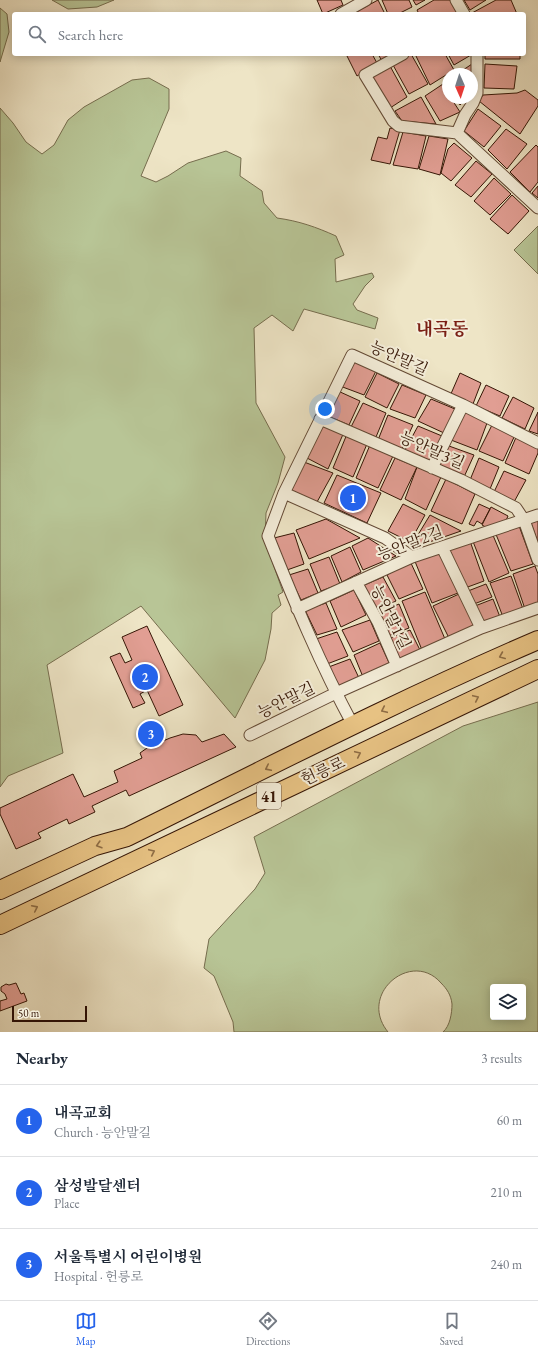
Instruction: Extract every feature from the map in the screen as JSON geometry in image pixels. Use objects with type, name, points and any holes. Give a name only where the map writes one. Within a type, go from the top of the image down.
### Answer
[{"type":"main road","name":"헌릉로","points":[[0,890],[95,846],[127,837],[353,725],[472,669],[538,640]]},
{"type":"main road","name":"헌릉로","points":[[0,925],[538,669]]},
{"type":"street","points":[[345,12],[366,0]]},
{"type":"street","points":[[456,0],[463,12]]},
{"type":"street","points":[[398,56],[365,75],[393,121],[399,126],[458,133],[538,208]]},
{"type":"street","points":[[458,133],[465,115],[478,93],[477,56]]},
{"type":"street","name":"능안말길","points":[[353,725],[336,693],[297,610],[268,536],[284,493],[352,355],[463,405],[538,443]]},
{"type":"street","points":[[432,468],[463,405]]},
{"type":"street","name":"능안말3길","points":[[320,419],[461,480],[516,508],[524,520]]},
{"type":"street","points":[[284,493],[385,538],[412,557]]},
{"type":"street","name":"능안말2길","points":[[297,610],[412,557],[538,515]]},
{"type":"street","points":[[524,520],[538,560]]},
{"type":"street","points":[[442,547],[481,628]]},
{"type":"street","name":"능안말1길","points":[[356,582],[378,622],[397,666]]},
{"type":"street","name":"능안말1길","points":[[336,693],[481,628],[538,608]]},
{"type":"street","name":"능안말길","points":[[250,735],[336,693]]},
{"type":"green space","points":[[52,0],[114,0],[97,7],[68,9]]},
{"type":"green space","points":[[0,8],[7,14],[9,32],[0,62]]},
{"type":"green space","points":[[149,78],[169,89],[169,109],[141,176],[156,182],[188,163],[226,151],[241,158],[240,176],[262,191],[264,203],[277,218],[307,225],[336,236],[344,255],[335,259],[336,282],[372,273],[374,277],[365,286],[353,304],[357,310],[378,318],[375,329],[304,309],[293,331],[272,315],[254,328],[256,403],[285,457],[278,483],[266,513],[265,541],[283,592],[278,595],[281,605],[272,613],[271,629],[265,660],[235,718],[141,606],[47,665],[63,753],[8,776],[0,787],[0,108],[13,123],[26,142],[42,154],[54,145],[68,120],[84,107],[132,80]]},
{"type":"green space","points":[[538,226],[538,274],[514,250]]},
{"type":"green space","points":[[538,702],[538,1032],[443,1032],[449,1023],[451,1015],[452,1004],[450,995],[441,983],[429,974],[416,971],[403,974],[392,980],[384,991],[379,1004],[380,1018],[388,1032],[234,1032],[233,1022],[214,976],[204,968],[209,939],[255,889],[265,873],[254,837],[463,726]]},
{"type":"building","points":[[317,0],[341,0],[343,5],[327,12],[322,12]]},
{"type":"building","points":[[378,0],[384,12],[356,12]]},
{"type":"building","points":[[382,0],[409,0],[412,7],[402,12],[387,12]]},
{"type":"building","points":[[413,0],[425,0],[416,5]]},
{"type":"building","points":[[434,0],[450,0],[459,12],[418,12],[417,10]]},
{"type":"building","points":[[464,0],[486,0],[470,10]]},
{"type":"building","points":[[496,0],[511,0],[516,12],[474,12]]},
{"type":"building","points":[[347,56],[373,56],[377,63],[357,76]]},
{"type":"building","points":[[379,56],[393,56],[382,61]]},
{"type":"building","points":[[408,56],[412,56],[428,84],[409,94],[393,65]]},
{"type":"building","points":[[416,56],[446,56],[453,68],[442,68],[442,78],[430,85]]},
{"type":"building","points":[[449,56],[469,56],[454,65]]},
{"type":"building","points":[[485,56],[520,56],[520,59],[485,59]]},
{"type":"building","points":[[472,64],[472,68],[466,68]]},
{"type":"building","points":[[485,64],[517,66],[514,89],[484,88]]},
{"type":"building","points":[[390,66],[407,97],[390,108],[371,76]]},
{"type":"building","points":[[442,85],[442,104],[455,104],[460,112],[440,121],[425,96]]},
{"type":"building","points":[[525,90],[538,100],[538,106],[520,134],[479,101],[483,95],[517,93]]},
{"type":"building","points":[[421,97],[436,124],[402,121],[395,111]]},
{"type":"building","points":[[478,109],[501,126],[484,147],[464,131]]},
{"type":"building","points":[[390,128],[400,130],[390,164],[371,160],[378,137],[387,139]]},
{"type":"building","points":[[506,129],[527,144],[507,169],[488,150]]},
{"type":"building","points":[[403,132],[426,136],[418,169],[393,165]]},
{"type":"building","points":[[429,136],[448,139],[440,175],[419,169]]},
{"type":"building","points":[[454,143],[472,158],[451,181],[441,173],[448,149]]},
{"type":"building","points":[[536,145],[538,147],[538,182],[530,192],[510,172]]},
{"type":"building","points":[[476,161],[492,174],[471,197],[455,185]]},
{"type":"building","points":[[494,178],[511,194],[490,215],[474,201]]},
{"type":"building","points":[[538,186],[538,198],[532,193]]},
{"type":"building","points":[[512,195],[529,211],[508,234],[490,219]]},
{"type":"building","points":[[354,361],[376,371],[364,395],[340,386]]},
{"type":"building","points":[[377,373],[399,384],[387,408],[365,397]]},
{"type":"building","points":[[460,373],[481,383],[473,404],[450,396]]},
{"type":"building","points":[[402,385],[426,395],[415,418],[390,409]]},
{"type":"building","points":[[486,385],[509,396],[500,416],[476,406]]},
{"type":"building","points":[[338,391],[360,401],[349,425],[325,415]]},
{"type":"building","points":[[513,397],[534,408],[525,429],[502,418]]},
{"type":"building","points":[[431,399],[455,409],[444,433],[418,421]]},
{"type":"building","points":[[363,403],[386,413],[376,437],[351,427]]},
{"type":"building","points":[[465,410],[487,423],[477,450],[451,440]]},
{"type":"building","points":[[538,412],[538,434],[529,431]]},
{"type":"building","points":[[388,415],[413,425],[402,449],[378,440]]},
{"type":"building","points":[[321,425],[344,432],[328,469],[307,458]]},
{"type":"building","points":[[492,425],[515,435],[503,461],[479,451]]},
{"type":"building","points":[[418,426],[442,436],[431,461],[405,450]]},
{"type":"building","points":[[347,434],[367,444],[353,477],[333,468]]},
{"type":"building","points":[[517,435],[538,445],[538,453],[529,474],[505,463]]},
{"type":"building","points":[[370,445],[393,456],[378,488],[356,478]]},
{"type":"building","points":[[449,446],[474,455],[464,477],[439,466]]},
{"type":"building","points":[[395,458],[417,467],[401,500],[380,490]]},
{"type":"building","points":[[479,458],[499,467],[490,489],[470,480]]},
{"type":"building","points":[[304,462],[333,473],[317,502],[289,490]]},
{"type":"building","points":[[417,467],[441,477],[426,510],[405,499]]},
{"type":"building","points":[[504,471],[526,480],[514,502],[494,492]]},
{"type":"building","points":[[337,475],[381,493],[367,523],[324,503]]},
{"type":"building","points":[[446,479],[475,494],[462,524],[431,511]]},
{"type":"building","points":[[403,504],[425,515],[410,542],[388,531]]},
{"type":"building","points":[[479,504],[490,509],[482,524],[477,521],[474,526],[469,524]]},
{"type":"building","points":[[491,507],[508,516],[504,525],[491,530],[482,525]]},
{"type":"building","points":[[430,515],[461,531],[418,546],[413,543]]},
{"type":"building","points":[[538,517],[538,543],[530,520]]},
{"type":"building","points":[[326,519],[360,538],[309,559],[296,530]]},
{"type":"building","points":[[518,523],[533,564],[511,571],[495,532]]},
{"type":"building","points":[[294,533],[304,564],[287,570],[274,538]]},
{"type":"building","points":[[492,533],[509,573],[489,582],[472,539]]},
{"type":"building","points":[[368,538],[396,556],[363,570],[352,546]]},
{"type":"building","points":[[470,541],[484,581],[465,588],[449,548]]},
{"type":"building","points":[[350,547],[361,572],[342,582],[331,556]]},
{"type":"building","points":[[438,550],[458,593],[432,603],[414,559]]},
{"type":"building","points":[[329,557],[340,584],[321,591],[310,564]]},
{"type":"building","points":[[410,561],[423,589],[399,599],[387,575]]},
{"type":"building","points":[[535,566],[538,574],[538,605],[525,609],[513,574]]},
{"type":"building","points":[[308,569],[318,593],[301,600],[289,575]]},
{"type":"building","points":[[511,576],[523,609],[503,617],[490,583]]},
{"type":"building","points":[[383,577],[396,601],[376,610],[362,586]]},
{"type":"building","points":[[486,584],[492,597],[474,604],[468,591]]},
{"type":"building","points":[[354,590],[366,615],[341,627],[330,601]]},
{"type":"building","points":[[425,592],[445,639],[422,650],[402,601]]},
{"type":"building","points":[[459,594],[475,627],[449,638],[433,606]]},
{"type":"building","points":[[493,599],[500,617],[482,624],[475,606]]},
{"type":"building","points":[[326,603],[337,629],[317,635],[305,610]]},
{"type":"building","points":[[399,604],[409,628],[388,636],[376,614]]},
{"type":"building","points":[[370,620],[379,641],[353,652],[342,630]]},
{"type":"building","points":[[147,626],[183,705],[159,716],[147,690],[140,694],[145,703],[133,708],[110,657],[120,653],[125,663],[132,660],[122,637]]},
{"type":"building","points":[[410,630],[420,650],[399,660],[388,639]]},
{"type":"building","points":[[337,632],[348,656],[327,664],[316,639]]},
{"type":"building","points":[[380,643],[390,665],[363,677],[354,655]]},
{"type":"building","points":[[350,659],[359,678],[337,688],[326,668]]},
{"type":"building","points":[[183,734],[196,735],[202,742],[224,734],[236,747],[129,796],[126,790],[92,806],[95,812],[69,824],[67,819],[38,833],[41,838],[16,849],[0,814],[0,808],[73,774],[84,797],[118,782],[114,771],[142,758],[140,753],[147,748]]},
{"type":"building","points":[[16,983],[21,994],[24,993],[27,1001],[0,1011],[0,1001],[7,999],[5,994],[1,991],[1,987],[6,984],[9,985]]},
{"type":"place","name":"내곡교회","points":[[353,498]]},
{"type":"place","name":"삼성발달센터","points":[[145,677]]},
{"type":"place","name":"서울특별시 어린이병원","points":[[151,734]]},
{"type":"district","name":"내곡동","points":[[442,328]]}]
